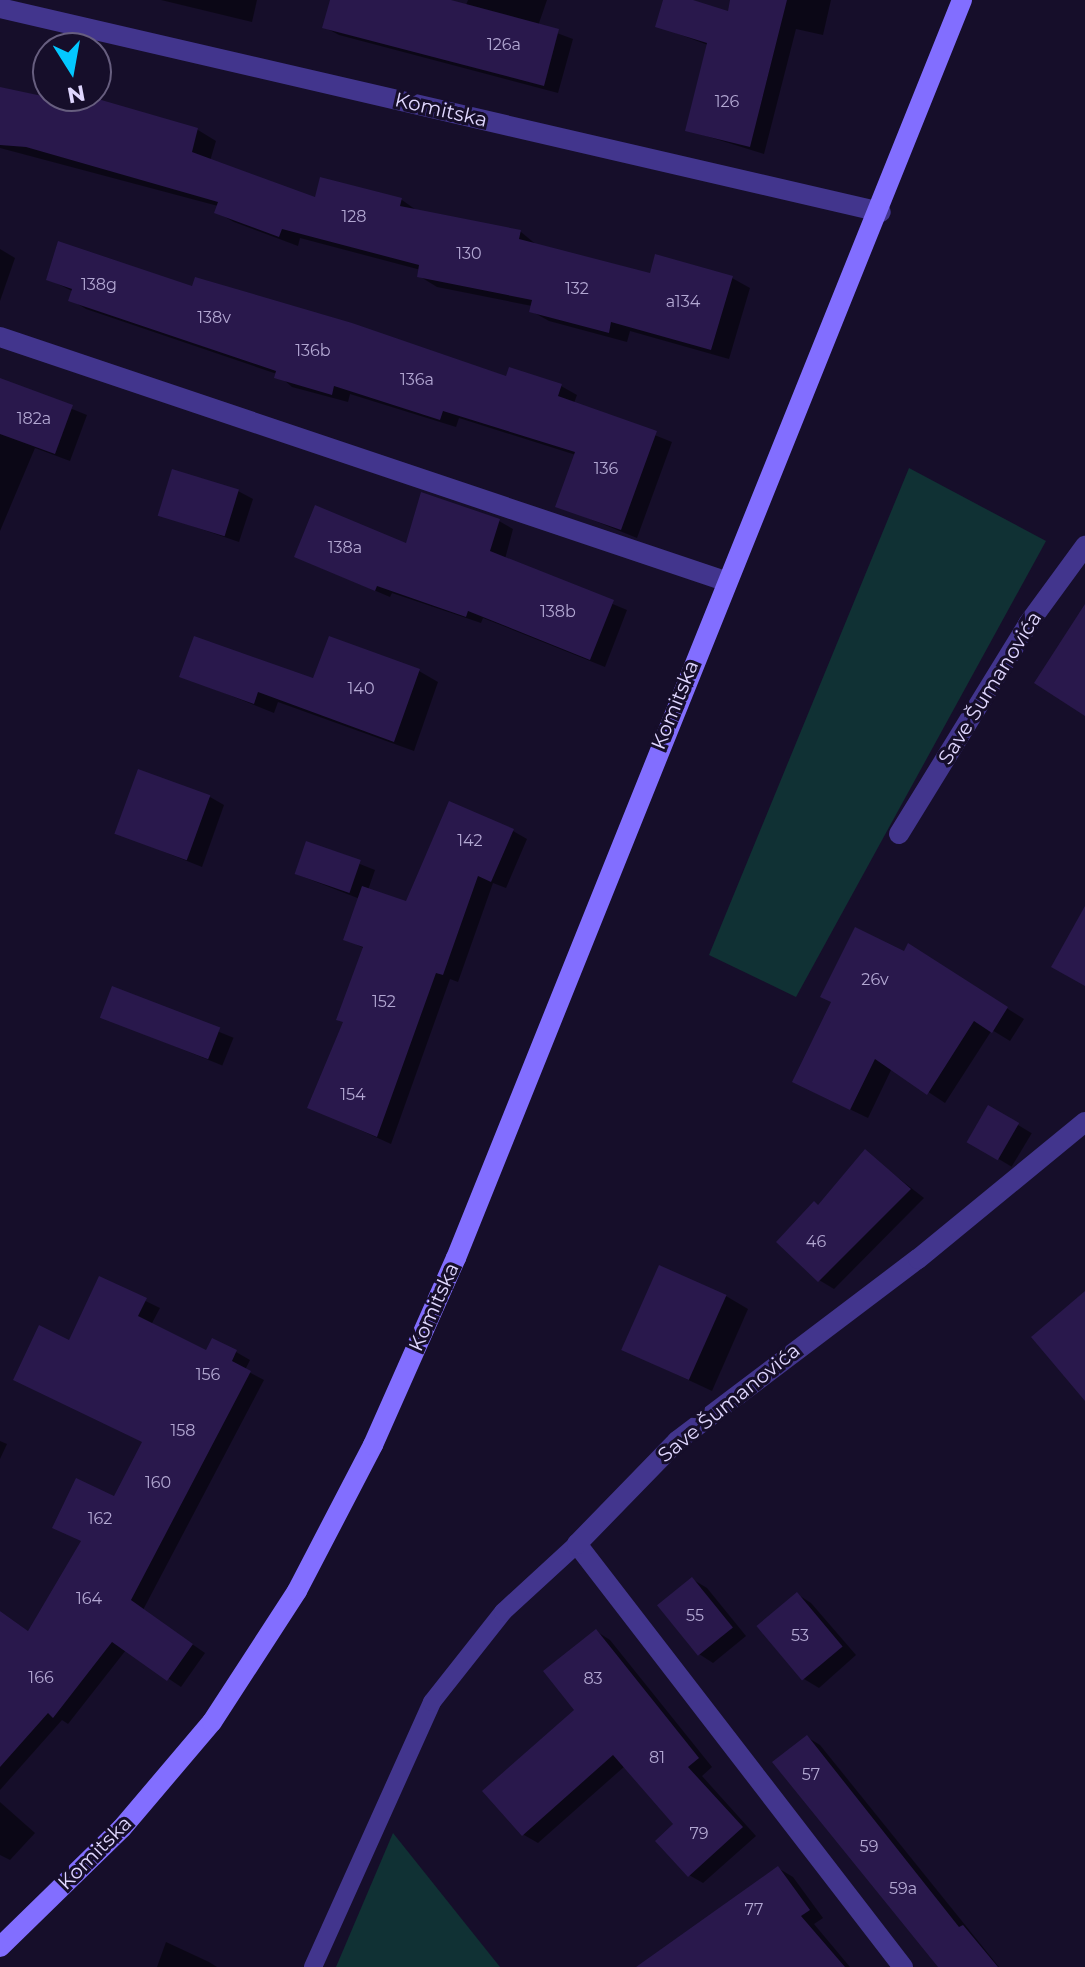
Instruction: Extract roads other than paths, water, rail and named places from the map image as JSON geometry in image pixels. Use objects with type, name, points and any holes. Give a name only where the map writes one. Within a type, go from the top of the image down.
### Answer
[{"type":"main road","name":"Komitska","points":[[0,1947],[122,1828],[212,1722],[297,1591],[373,1445],[456,1258],[725,581],[881,212],[962,0]]},
{"type":"street","name":"Komitska","points":[[0,8],[881,212]]},
{"type":"street","points":[[0,337],[725,581]]},
{"type":"street","name":"Save Šumanovića","points":[[899,834],[1028,624],[1085,546]]},
{"type":"street","name":"Save Šumanovića","points":[[577,1544],[677,1441],[918,1259],[1085,1122]]},
{"type":"street","points":[[577,1544],[903,1967]]},
{"type":"lane","points":[[313,1967],[432,1702],[503,1612],[577,1544]]}]
